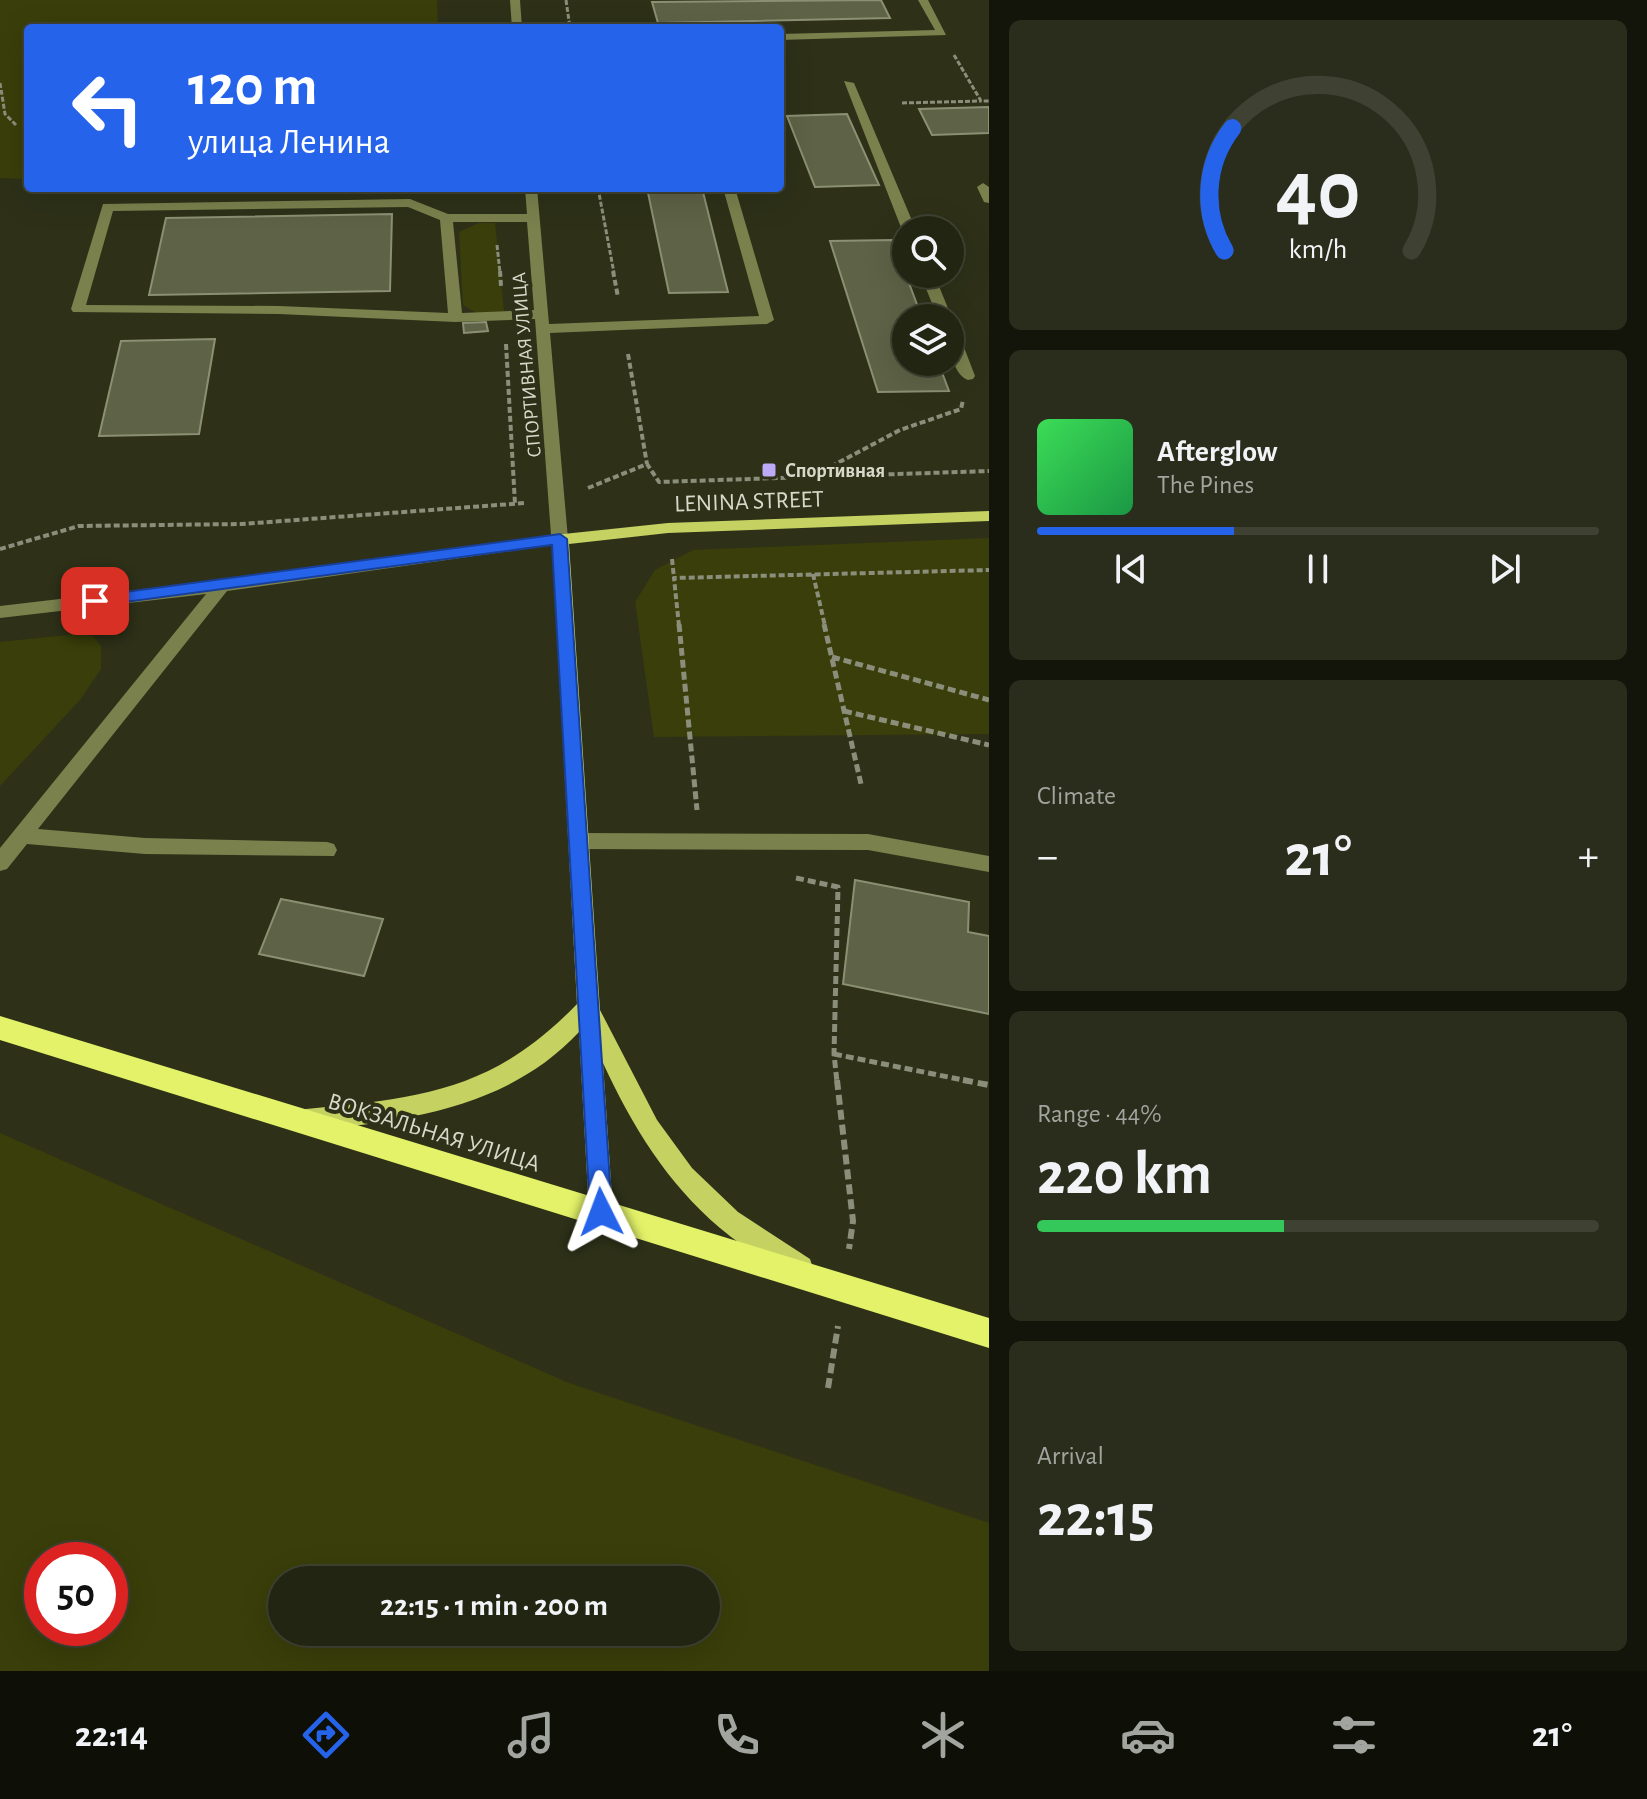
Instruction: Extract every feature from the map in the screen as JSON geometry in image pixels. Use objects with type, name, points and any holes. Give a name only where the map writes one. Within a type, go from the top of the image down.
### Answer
[{"type":"highway","name":"ВОКЗАЛЬНАЯ УЛИЦА","points":[[0,1028],[292,1121],[601,1212],[989,1333]]},
{"type":"main road","name":"LENINA STREET","points":[[560,539],[668,528],[989,516]]},
{"type":"main road","points":[[560,539],[601,1212]]},
{"type":"main road","points":[[292,1121],[403,1111],[481,1088],[525,1068],[563,1038],[589,1007]]},
{"type":"main road","points":[[589,1007],[632,1102],[654,1141],[690,1183],[729,1220],[816,1278]]},
{"type":"street","points":[[515,0],[517,24]]},
{"type":"street","points":[[784,37],[942,33],[923,0]]},
{"type":"street","points":[[848,83],[903,216]]},
{"type":"street","name":"СПОРТИВНАЯ УЛИЦА","points":[[531,192],[560,539]]},
{"type":"street","points":[[534,218],[446,218],[410,203],[108,207],[78,309],[292,311],[543,322],[767,320],[730,192]]},
{"type":"street","points":[[446,218],[455,318]]},
{"type":"street","points":[[964,366],[968,376]]},
{"type":"street","points":[[0,612],[222,586],[560,539]]},
{"type":"street","points":[[0,863],[222,586]]},
{"type":"street","points":[[21,836],[145,846],[327,850]]},
{"type":"street","points":[[578,841],[868,842],[989,864]]},
{"type":"path","points":[[566,0],[569,24]]},
{"type":"path","points":[[954,53],[981,101]]},
{"type":"path","points":[[0,83],[5,114],[16,125]]},
{"type":"path","points":[[902,103],[989,101]]},
{"type":"path","points":[[811,477],[900,430],[961,409],[968,376]]},
{"type":"path","points":[[0,549],[79,526],[242,524],[558,501],[647,464],[659,482],[989,471]]},
{"type":"path","points":[[813,574],[861,784]]},
{"type":"path","points":[[832,657],[989,700]]},
{"type":"path","points":[[844,711],[989,745]]},
{"type":"path","points":[[834,1054],[989,1085]]},
{"type":"green space","points":[[0,0],[437,0],[438,24],[24,24],[24,179],[0,178]]},
{"type":"green space","points":[[479,223],[495,223],[504,311],[477,313],[463,305],[459,232]]},
{"type":"green space","points":[[989,538],[989,734],[654,737],[635,602],[655,570],[693,550]]},
{"type":"green space","points":[[77,634],[93,636],[101,646],[101,669],[80,700],[0,786],[0,642]]},
{"type":"green space","points":[[0,1133],[569,1383],[989,1523],[989,1671],[0,1671]]},
{"type":"building","points":[[881,0],[890,18],[658,23],[652,2]]},
{"type":"building","points":[[989,107],[989,133],[932,135],[919,109]]},
{"type":"building","points":[[847,114],[879,185],[815,187],[787,116]]},
{"type":"building","points":[[648,192],[703,192],[728,292],[669,293]]},
{"type":"building","points":[[392,214],[390,291],[149,295],[166,218]]},
{"type":"building","points":[[892,240],[892,288],[911,288],[917,304],[892,304],[892,376],[943,376],[949,391],[878,392],[830,241]]},
{"type":"building","points":[[486,322],[488,331],[464,333],[463,323]]},
{"type":"building","points":[[215,339],[199,434],[99,436],[121,341]]},
{"type":"building","points":[[855,880],[969,902],[968,932],[989,936],[989,1014],[843,984]]},
{"type":"building","points":[[281,899],[383,919],[364,976],[259,954]]},
{"type":"place","name":"Спортивная","points":[[769,470]]},
{"type":"route","points":[[95,601],[560,539],[601,1212]]}]
